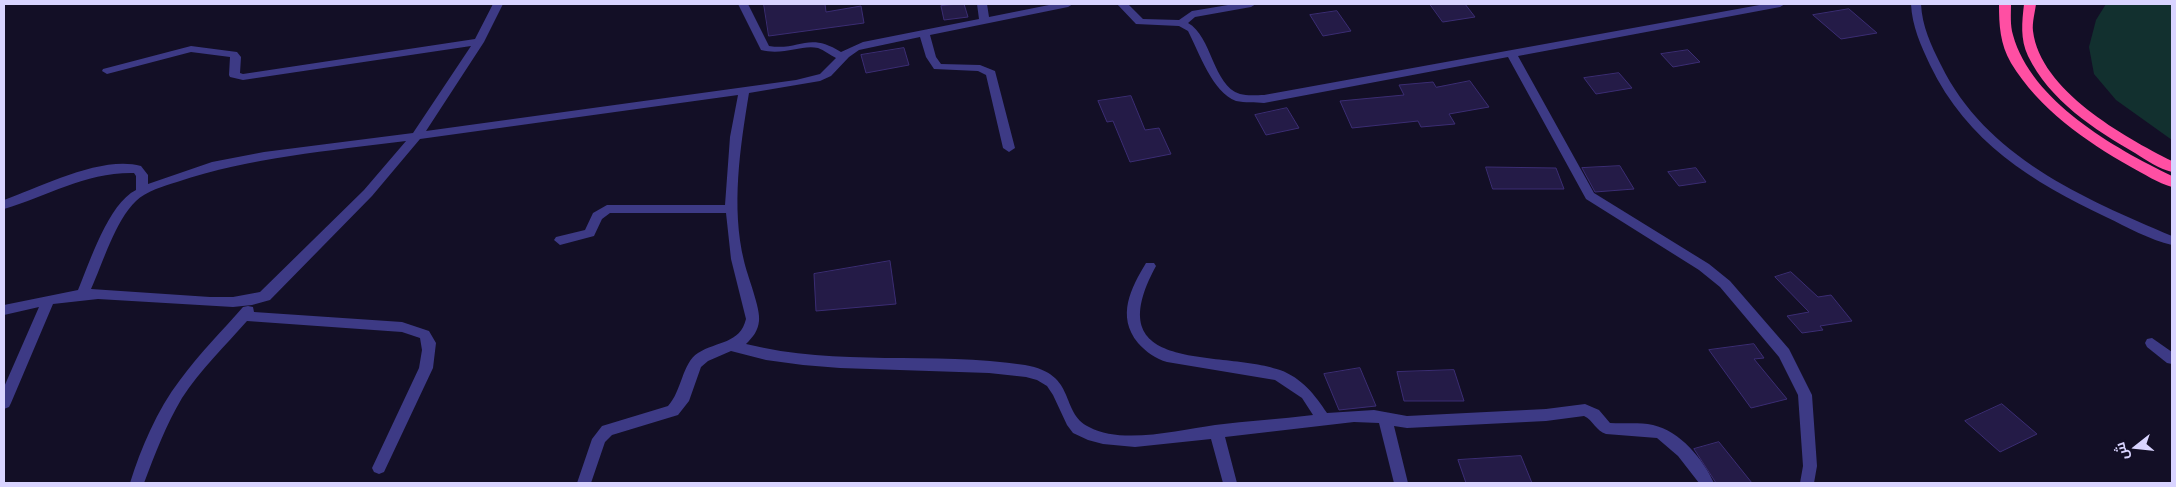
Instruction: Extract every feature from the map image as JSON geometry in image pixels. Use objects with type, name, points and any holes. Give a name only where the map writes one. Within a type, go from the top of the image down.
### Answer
[{"type":"highway","points":[[2005,4],[2004,24],[2012,50],[2040,91],[2067,117],[2102,143],[2172,182]]},
{"type":"highway","points":[[2030,4],[2026,21],[2030,43],[2035,55],[2052,81],[2078,108],[2113,135],[2172,167]]},
{"type":"street","points":[[137,483],[152,443],[185,384],[259,299],[281,281],[368,193],[416,137],[480,42],[498,4]]},
{"type":"street","points":[[744,4],[766,48],[776,50],[815,44],[823,46],[841,56]]},
{"type":"street","points":[[982,4],[984,21]]},
{"type":"street","points":[[82,295],[117,217],[132,197],[142,191],[226,162],[744,91],[814,79],[828,73],[841,56],[851,49],[863,45],[1068,4]]},
{"type":"street","points":[[1122,4],[1140,22],[1181,23],[1192,29],[1222,86],[1231,94],[1251,99],[1282,96],[1780,4]]},
{"type":"street","points":[[1181,23],[1192,14],[1251,4]]},
{"type":"street","points":[[1712,4],[1721,15]]},
{"type":"street","points":[[1916,4],[1920,27],[1936,67],[1958,104],[1979,130],[2010,156],[2048,180],[2123,219],[2172,241]]},
{"type":"street","points":[[924,33],[933,63],[938,67],[980,68],[991,73],[1010,148]]},
{"type":"street","points":[[107,72],[172,53],[202,49],[233,54],[236,57],[234,75],[250,77],[480,42]]},
{"type":"street","points":[[1512,54],[1590,196],[1704,267],[1725,284],[1784,354],[1806,395],[1810,466],[1807,483]]},
{"type":"street","points":[[584,483],[597,444],[603,434],[614,428],[673,411],[682,401],[695,364],[703,357],[747,337],[753,319],[737,259],[731,209],[732,174],[744,91]]},
{"type":"street","points":[[4,205],[88,174],[125,167],[140,171],[142,175],[142,191]]},
{"type":"street","points":[[560,240],[590,233],[597,216],[606,209],[731,209]]},
{"type":"street","points":[[1150,266],[1134,299],[1132,309],[1139,336],[1152,350],[1167,357],[1278,375],[1307,394],[1324,420]]},
{"type":"street","points":[[4,310],[82,295],[113,294],[228,301],[259,299]]},
{"type":"street","points":[[4,403],[48,301]]},
{"type":"street","points":[[244,316],[402,327],[421,330],[426,334],[429,353],[426,368],[379,468]]},
{"type":"street","points":[[2152,343],[2172,359]]},
{"type":"street","points":[[730,345],[772,357],[801,361],[944,365],[1035,373],[1047,377],[1054,383],[1075,426],[1086,434],[1132,440],[1354,416],[1385,418],[1396,422],[1417,422],[1546,415],[1585,410],[1592,412],[1606,428],[1652,432],[1664,436],[1685,455],[1707,483]]},
{"type":"street","points":[[1385,418],[1400,483]]},
{"type":"street","points":[[1216,432],[1230,483]]},
{"type":"green space","points":[[2106,4],[2172,4],[2172,140],[2116,100],[2094,74],[2089,47],[2096,20]]},
{"type":"building","points":[[764,4],[825,4],[826,12],[861,6],[864,23],[769,36]]},
{"type":"building","points":[[964,4],[968,17],[944,20],[941,6]]},
{"type":"building","points":[[1430,4],[1465,4],[1475,17],[1443,22]]},
{"type":"building","points":[[1849,9],[1877,33],[1841,39],[1813,15]]},
{"type":"building","points":[[1337,11],[1351,31],[1323,36],[1310,15]]},
{"type":"building","points":[[904,48],[909,65],[866,73],[861,55]]},
{"type":"building","points":[[1688,50],[1700,62],[1673,67],[1661,54]]},
{"type":"building","points":[[1619,73],[1632,88],[1596,94],[1584,78]]},
{"type":"building","points":[[1470,81],[1489,107],[1449,114],[1455,124],[1421,127],[1418,121],[1352,128],[1340,101],[1404,95],[1399,85],[1433,82],[1436,87]]},
{"type":"building","points":[[1131,96],[1145,130],[1159,128],[1171,154],[1130,162],[1113,121],[1107,122],[1098,101]]},
{"type":"building","points":[[1287,108],[1299,128],[1266,135],[1255,115]]},
{"type":"building","points":[[1620,166],[1634,189],[1595,192],[1582,168]]},
{"type":"building","points":[[1486,167],[1556,168],[1564,189],[1493,189]]},
{"type":"building","points":[[1696,168],[1706,182],[1679,186],[1668,172]]},
{"type":"building","points":[[890,261],[896,304],[816,311],[814,274]]},
{"type":"building","points":[[1791,272],[1818,297],[1831,295],[1852,321],[1820,326],[1823,330],[1802,333],[1787,316],[1809,312],[1775,277]]},
{"type":"building","points":[[1754,344],[1764,358],[1754,359],[1787,399],[1751,408],[1709,350]]},
{"type":"building","points":[[1360,368],[1376,406],[1339,410],[1324,374]]},
{"type":"building","points":[[1454,370],[1464,401],[1404,401],[1397,372]]},
{"type":"building","points":[[2002,404],[2037,434],[2000,452],[1965,421]]},
{"type":"building","points":[[1719,442],[1752,483],[1716,483],[1694,449]]},
{"type":"building","points":[[1521,456],[1532,483],[1466,483],[1458,460]]}]
